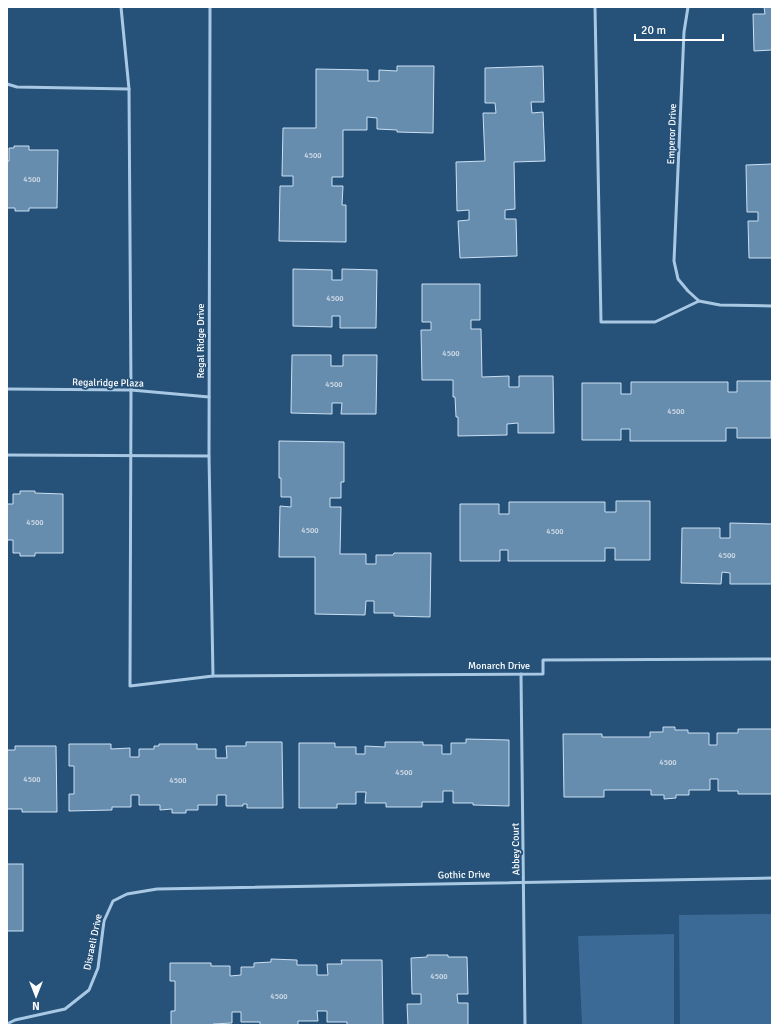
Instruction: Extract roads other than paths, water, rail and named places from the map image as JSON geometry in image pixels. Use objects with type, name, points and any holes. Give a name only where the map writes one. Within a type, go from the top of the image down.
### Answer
[{"type":"lane","points":[[121,7],[129,89],[131,456]]},
{"type":"lane","name":"Regal Ridge Drive","points":[[210,7],[209,456],[213,676]]},
{"type":"lane","points":[[595,7],[601,322],[654,322],[699,301],[720,306],[772,306]]},
{"type":"lane","name":"Emperor Drive","points":[[688,7],[684,32],[674,261],[678,279],[699,301]]},
{"type":"lane","points":[[7,84],[17,87],[129,89]]},
{"type":"lane","name":"Regalridge Plaza","points":[[7,389],[131,390],[209,397]]},
{"type":"lane","points":[[7,456],[209,456]]},
{"type":"lane","name":"Monarch Drive","points":[[131,456],[130,686],[213,676],[543,674],[543,660],[772,659]]},
{"type":"lane","name":"Abbey Court","points":[[521,674],[525,1025]]},
{"type":"lane","name":"Gothic Drive","points":[[157,889],[772,878]]},
{"type":"lane","name":"Disraeli Drive","points":[[7,1024],[15,1020],[65,1009],[89,990],[98,968],[104,921],[113,901],[127,894],[157,889]]}]
